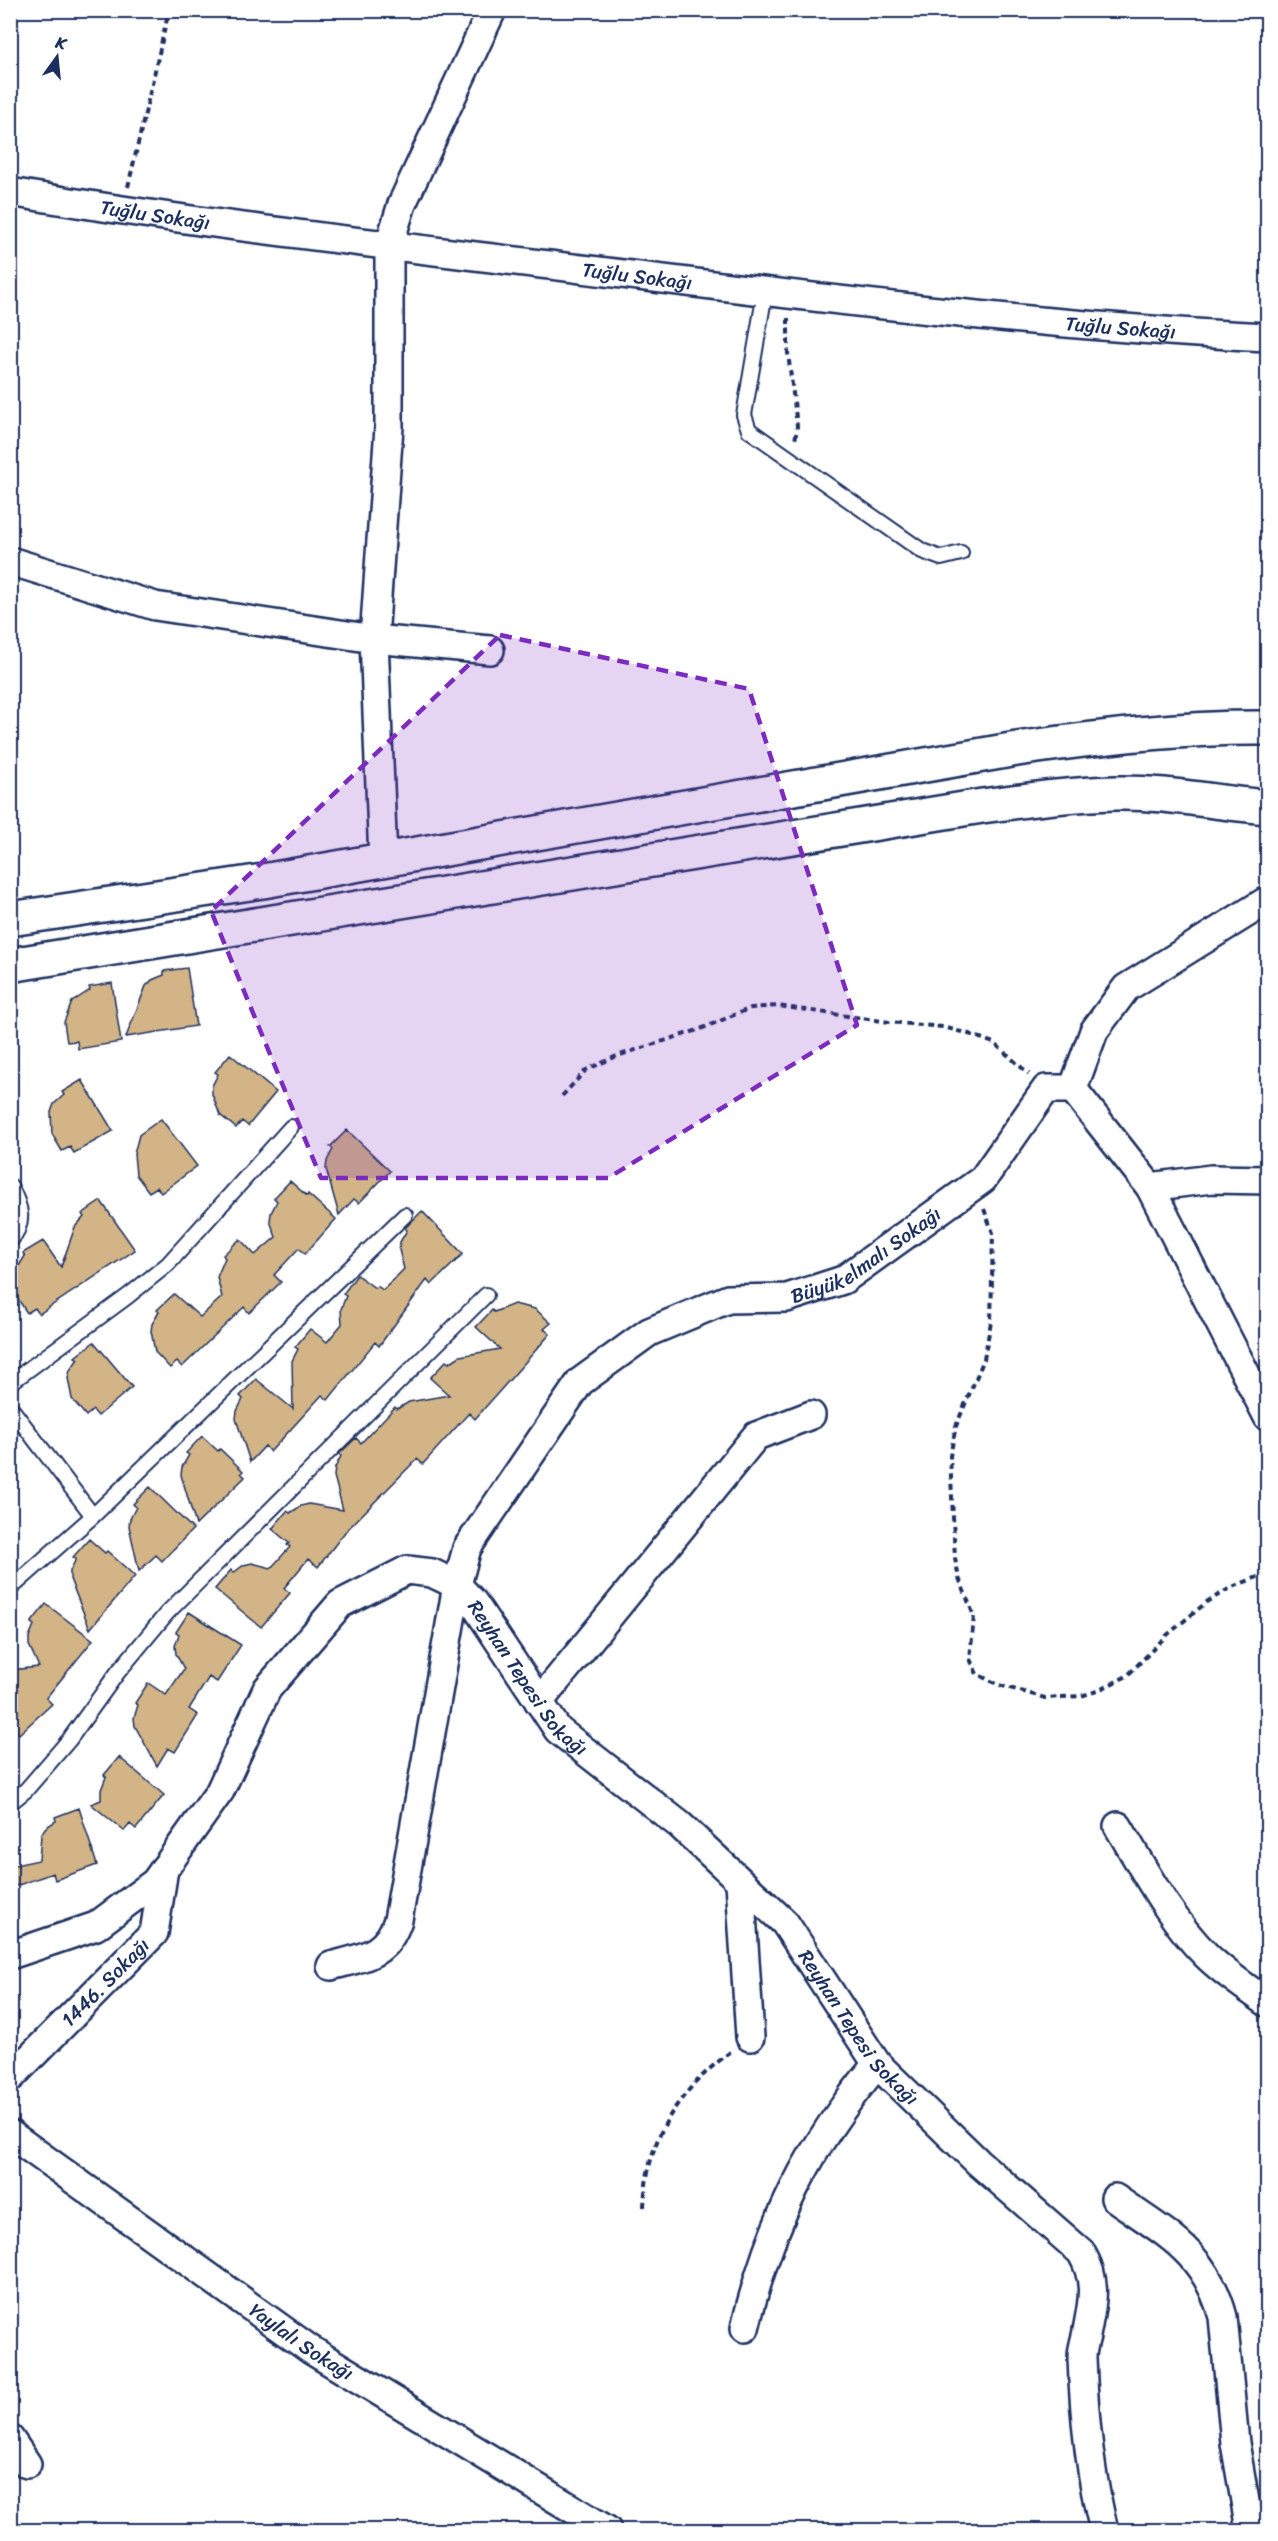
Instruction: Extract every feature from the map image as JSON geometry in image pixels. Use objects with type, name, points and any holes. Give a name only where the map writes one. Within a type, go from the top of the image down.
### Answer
[{"type":"street","points":[[383,860],[374,639],[389,427],[389,246],[410,186],[492,10]]},
{"type":"street","name":"Tuğlu Sokağı","points":[[10,192],[122,211],[778,293],[1115,328],[1268,338]]},
{"type":"street","points":[[10,561],[155,606],[374,639],[490,650]]},
{"type":"street","points":[[10,919],[263,881],[1017,749],[1121,736],[1234,728],[1268,728]]},
{"type":"street","points":[[10,965],[982,806],[1116,793],[1188,796],[1268,807]]},
{"type":"street","points":[[1073,1089],[1094,1031],[1126,988],[1268,900]]},
{"type":"street","points":[[1046,1089],[1073,1089]]},
{"type":"street","name":"Büyükelmalı Sokağı","points":[[331,1966],[375,1953],[394,1933],[457,1585],[467,1548],[580,1382],[649,1332],[728,1299],[787,1298],[843,1280],[983,1179],[1046,1089]]},
{"type":"street","points":[[1073,1089],[1150,1187],[1268,1417]]},
{"type":"street","points":[[1150,1187],[1211,1179],[1268,1180]]},
{"type":"street","points":[[539,1702],[756,1436],[812,1415]]},
{"type":"street","points":[[10,1954],[26,1951],[96,1926],[155,1882],[220,1791],[267,1689],[340,1604],[407,1570],[432,1573],[457,1585]]},
{"type":"street","name":"Reyhan Tepesi Sokağı","points":[[457,1585],[473,1602],[558,1730],[680,1825],[785,1923],[877,2064],[978,2162],[1081,2252],[1089,2266],[1094,2283],[1093,2300],[1082,2355],[1094,2492],[1104,2530]]},
{"type":"street","points":[[1118,1826],[1169,1912],[1182,1928],[1220,1968],[1268,2003]]},
{"type":"street","name":"1446. Sokağı","points":[[10,2078],[154,1933],[165,1869]]},
{"type":"street","points":[[740,1882],[750,2037]]},
{"type":"street","points":[[745,2328],[768,2247],[797,2179],[824,2132],[877,2064]]},
{"type":"street","name":"Yaylalı Sokağı","points":[[10,2134],[311,2350],[607,2530]]},
{"type":"street","points":[[1115,2199],[1190,2253],[1201,2266],[1218,2298],[1223,2317],[1238,2471],[1250,2530]]},
{"type":"street","points":[[10,2439],[27,2464]]},
{"type":"lane","points":[[778,293],[744,415],[745,423],[754,436],[922,551],[941,558],[961,553]]},
{"type":"lane","points":[[10,1383],[168,1264],[291,1127]]},
{"type":"lane","points":[[10,1186],[17,1198],[21,1214],[19,1229],[10,1241]]},
{"type":"lane","points":[[10,1589],[93,1516],[405,1215]]},
{"type":"lane","points":[[10,1803],[26,1790],[69,1740],[118,1672],[167,1613],[486,1295]]},
{"type":"lane","points":[[10,1407],[93,1516]]},
{"type":"path","points":[[122,211],[169,10]]},
{"type":"path","points":[[778,293],[788,324],[788,353],[797,426],[794,445],[788,459]]},
{"type":"path","points":[[562,1096],[586,1070],[617,1056],[698,1030],[751,1008],[768,1005],[943,1027],[969,1034],[994,1042],[1046,1089]]},
{"type":"path","points":[[971,1187],[988,1217],[993,1233],[991,1322],[984,1359],[956,1426],[950,1456],[956,1564],[974,1616],[970,1659],[977,1674],[999,1685],[1046,1698],[1081,1696],[1097,1691],[1127,1676],[1172,1630],[1208,1601],[1232,1587],[1268,1573]]},
{"type":"path","points":[[644,2207],[648,2166],[662,2127],[671,2110],[695,2081],[750,2037]]},
{"type":"highlighted area","points":[[500,635],[749,689],[857,1025],[608,1178],[321,1178],[211,911]]},
{"type":"building","points":[[187,968],[196,1026],[126,1037],[146,986],[152,980],[164,975],[164,971]]},
{"type":"building","points":[[112,983],[121,1042],[78,1049],[77,1041],[67,1042],[64,1022],[72,1002],[90,990],[89,987]]},
{"type":"building","points":[[230,1054],[276,1092],[248,1126],[242,1121],[236,1128],[220,1115],[212,1094],[212,1086],[218,1074],[215,1072]]},
{"type":"building","points":[[82,1080],[113,1131],[74,1153],[70,1147],[62,1151],[52,1134],[51,1112],[54,1104],[64,1095],[62,1092]]},
{"type":"building","points":[[161,1119],[197,1166],[161,1193],[157,1187],[149,1192],[136,1175],[134,1154],[139,1135]]},
{"type":"building","points":[[347,1130],[390,1171],[359,1203],[354,1199],[339,1215],[326,1169],[333,1149],[330,1147]]},
{"type":"building","points":[[290,1181],[336,1219],[305,1254],[299,1248],[274,1275],[281,1282],[249,1313],[244,1307],[182,1367],[177,1362],[170,1368],[155,1352],[151,1331],[159,1312],[157,1310],[174,1294],[200,1317],[222,1297],[217,1277],[225,1258],[223,1255],[240,1239],[255,1255],[276,1237],[270,1221],[277,1201],[274,1198]]},
{"type":"building","points":[[101,1201],[135,1250],[39,1314],[35,1308],[27,1313],[16,1296],[14,1274],[25,1256],[23,1253],[43,1241],[61,1267],[75,1227],[84,1217],[82,1214]]},
{"type":"building","points":[[422,1211],[463,1254],[431,1285],[427,1280],[379,1346],[375,1342],[328,1400],[322,1395],[270,1452],[265,1446],[250,1462],[236,1419],[243,1399],[240,1396],[256,1379],[293,1409],[292,1361],[298,1349],[295,1347],[310,1329],[327,1342],[342,1324],[341,1309],[346,1296],[343,1294],[357,1275],[375,1288],[377,1286],[383,1290],[404,1269],[399,1250],[400,1242],[407,1230],[405,1228]]},
{"type":"building","points":[[514,1304],[535,1309],[551,1323],[544,1329],[550,1334],[475,1419],[469,1413],[423,1464],[417,1459],[345,1532],[318,1567],[308,1559],[284,1588],[290,1593],[261,1627],[215,1589],[231,1570],[233,1573],[244,1565],[252,1563],[271,1568],[290,1547],[287,1545],[289,1543],[272,1529],[287,1511],[290,1513],[309,1504],[343,1510],[334,1476],[341,1456],[339,1454],[356,1438],[361,1443],[395,1407],[397,1409],[409,1402],[449,1395],[430,1378],[446,1361],[449,1363],[460,1356],[500,1349],[476,1327],[492,1310],[494,1312]]},
{"type":"building","points":[[94,1342],[132,1387],[98,1416],[93,1410],[86,1416],[72,1399],[68,1378],[70,1370],[78,1359],[75,1357]]},
{"type":"building","points":[[202,1436],[218,1451],[220,1449],[243,1471],[241,1473],[245,1477],[196,1525],[181,1475],[182,1467],[189,1455],[186,1453]]},
{"type":"building","points":[[150,1487],[193,1529],[162,1561],[156,1555],[139,1571],[129,1526],[136,1507],[133,1504]]},
{"type":"building","points":[[89,1539],[105,1553],[107,1551],[135,1576],[90,1629],[70,1579],[70,1571],[76,1559],[73,1557]]},
{"type":"building","points":[[46,1604],[93,1640],[46,1698],[52,1704],[19,1734],[10,1725],[10,1670],[39,1667],[29,1645],[29,1637],[34,1625],[31,1623]]},
{"type":"building","points":[[189,1612],[241,1645],[217,1682],[209,1677],[189,1709],[198,1715],[175,1752],[168,1748],[157,1766],[135,1726],[134,1718],[138,1705],[135,1703],[148,1683],[166,1695],[184,1669],[176,1654],[175,1646],[179,1634],[176,1632]]},
{"type":"building","points":[[119,1757],[164,1795],[136,1829],[130,1824],[124,1831],[91,1804],[101,1800],[101,1790],[106,1777],[104,1775]]},
{"type":"building","points":[[79,1808],[97,1865],[55,1880],[53,1873],[10,1888],[10,1866],[39,1860],[41,1835],[45,1828],[56,1821],[55,1817]]}]
